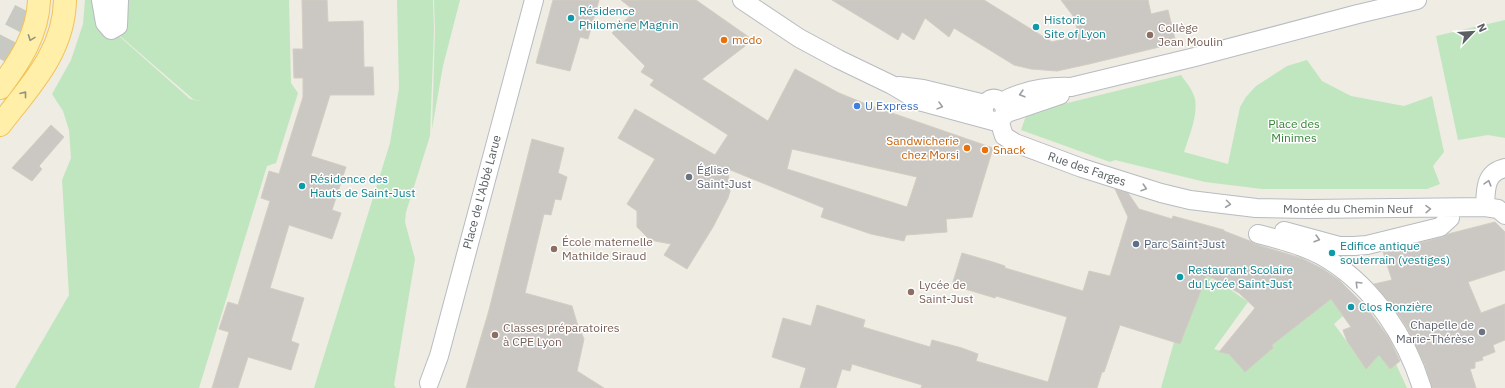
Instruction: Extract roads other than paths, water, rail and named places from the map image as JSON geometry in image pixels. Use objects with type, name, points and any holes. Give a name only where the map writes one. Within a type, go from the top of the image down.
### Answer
[{"type":"main road","points":[[0,88],[27,48],[35,26],[39,0]]},
{"type":"main road","points":[[0,125],[35,80],[53,52],[62,25],[65,0]]},
{"type":"street","points":[[101,0],[105,23],[110,30],[118,26],[119,0]]},
{"type":"street","name":"Place de L'Abbé Larue","points":[[429,383],[439,356],[534,0]]},
{"type":"street","points":[[742,0],[799,38],[892,85],[919,101],[996,112],[1061,95],[1070,87],[1195,57],[1416,0]]},
{"type":"street","name":"Rue des Farges","points":[[996,112],[1004,136],[1015,144],[1082,168],[1161,193],[1190,200]]},
{"type":"street","points":[[1485,208],[1486,186],[1490,177],[1498,170],[1505,168]]},
{"type":"street","name":"Montée du Chemin Neuf","points":[[1190,200],[1256,208],[1485,208],[1498,209],[1505,214]]},
{"type":"street","points":[[1422,388],[1401,338],[1389,319],[1356,282],[1336,265],[1312,252],[1282,240],[1264,235],[1272,230],[1289,231],[1339,246],[1367,245],[1440,227],[1450,218],[1449,208]]},
{"type":"tunnel","points":[[0,59],[30,0]]},
{"type":"place","name":"Résidence Philomène Magnin","points":[[571,18]]},
{"type":"place","name":"Historic Site of Lyon","points":[[1036,27]]},
{"type":"place","name":"Collège Jean Moulin","points":[[1150,35]]},
{"type":"place","name":"mcdo","points":[[724,40]]},
{"type":"place","name":"U Express","points":[[857,106]]},
{"type":"place","name":"Sandwicherie chez Morsi","points":[[967,148]]},
{"type":"place","name":"Snack","points":[[985,150]]},
{"type":"place","name":"Église Saint-Just","points":[[689,177]]},
{"type":"place","name":"Résidence des Hauts de Saint-Just","points":[[302,186]]},
{"type":"place","name":"Parc Saint-Just","points":[[1136,244]]},
{"type":"place","name":"École maternelle Mathilde Siraud","points":[[554,249]]},
{"type":"place","name":"Edifice antique souterrain (vestiges)","points":[[1332,253]]},
{"type":"place","name":"Restaurant Scolaire du Lycée Saint-Just","points":[[1180,277]]},
{"type":"place","name":"Lycée de Saint-Just","points":[[911,292]]},
{"type":"place","name":"Clos Ronzière","points":[[1351,307]]},
{"type":"place","name":"Chapelle de Marie-Thérèse","points":[[1482,332]]},
{"type":"place","name":"Classes préparatoires à CPE Lyon","points":[[495,335]]},
{"type":"park label","name":"Place des Minimes","points":[[1294,131]]}]
